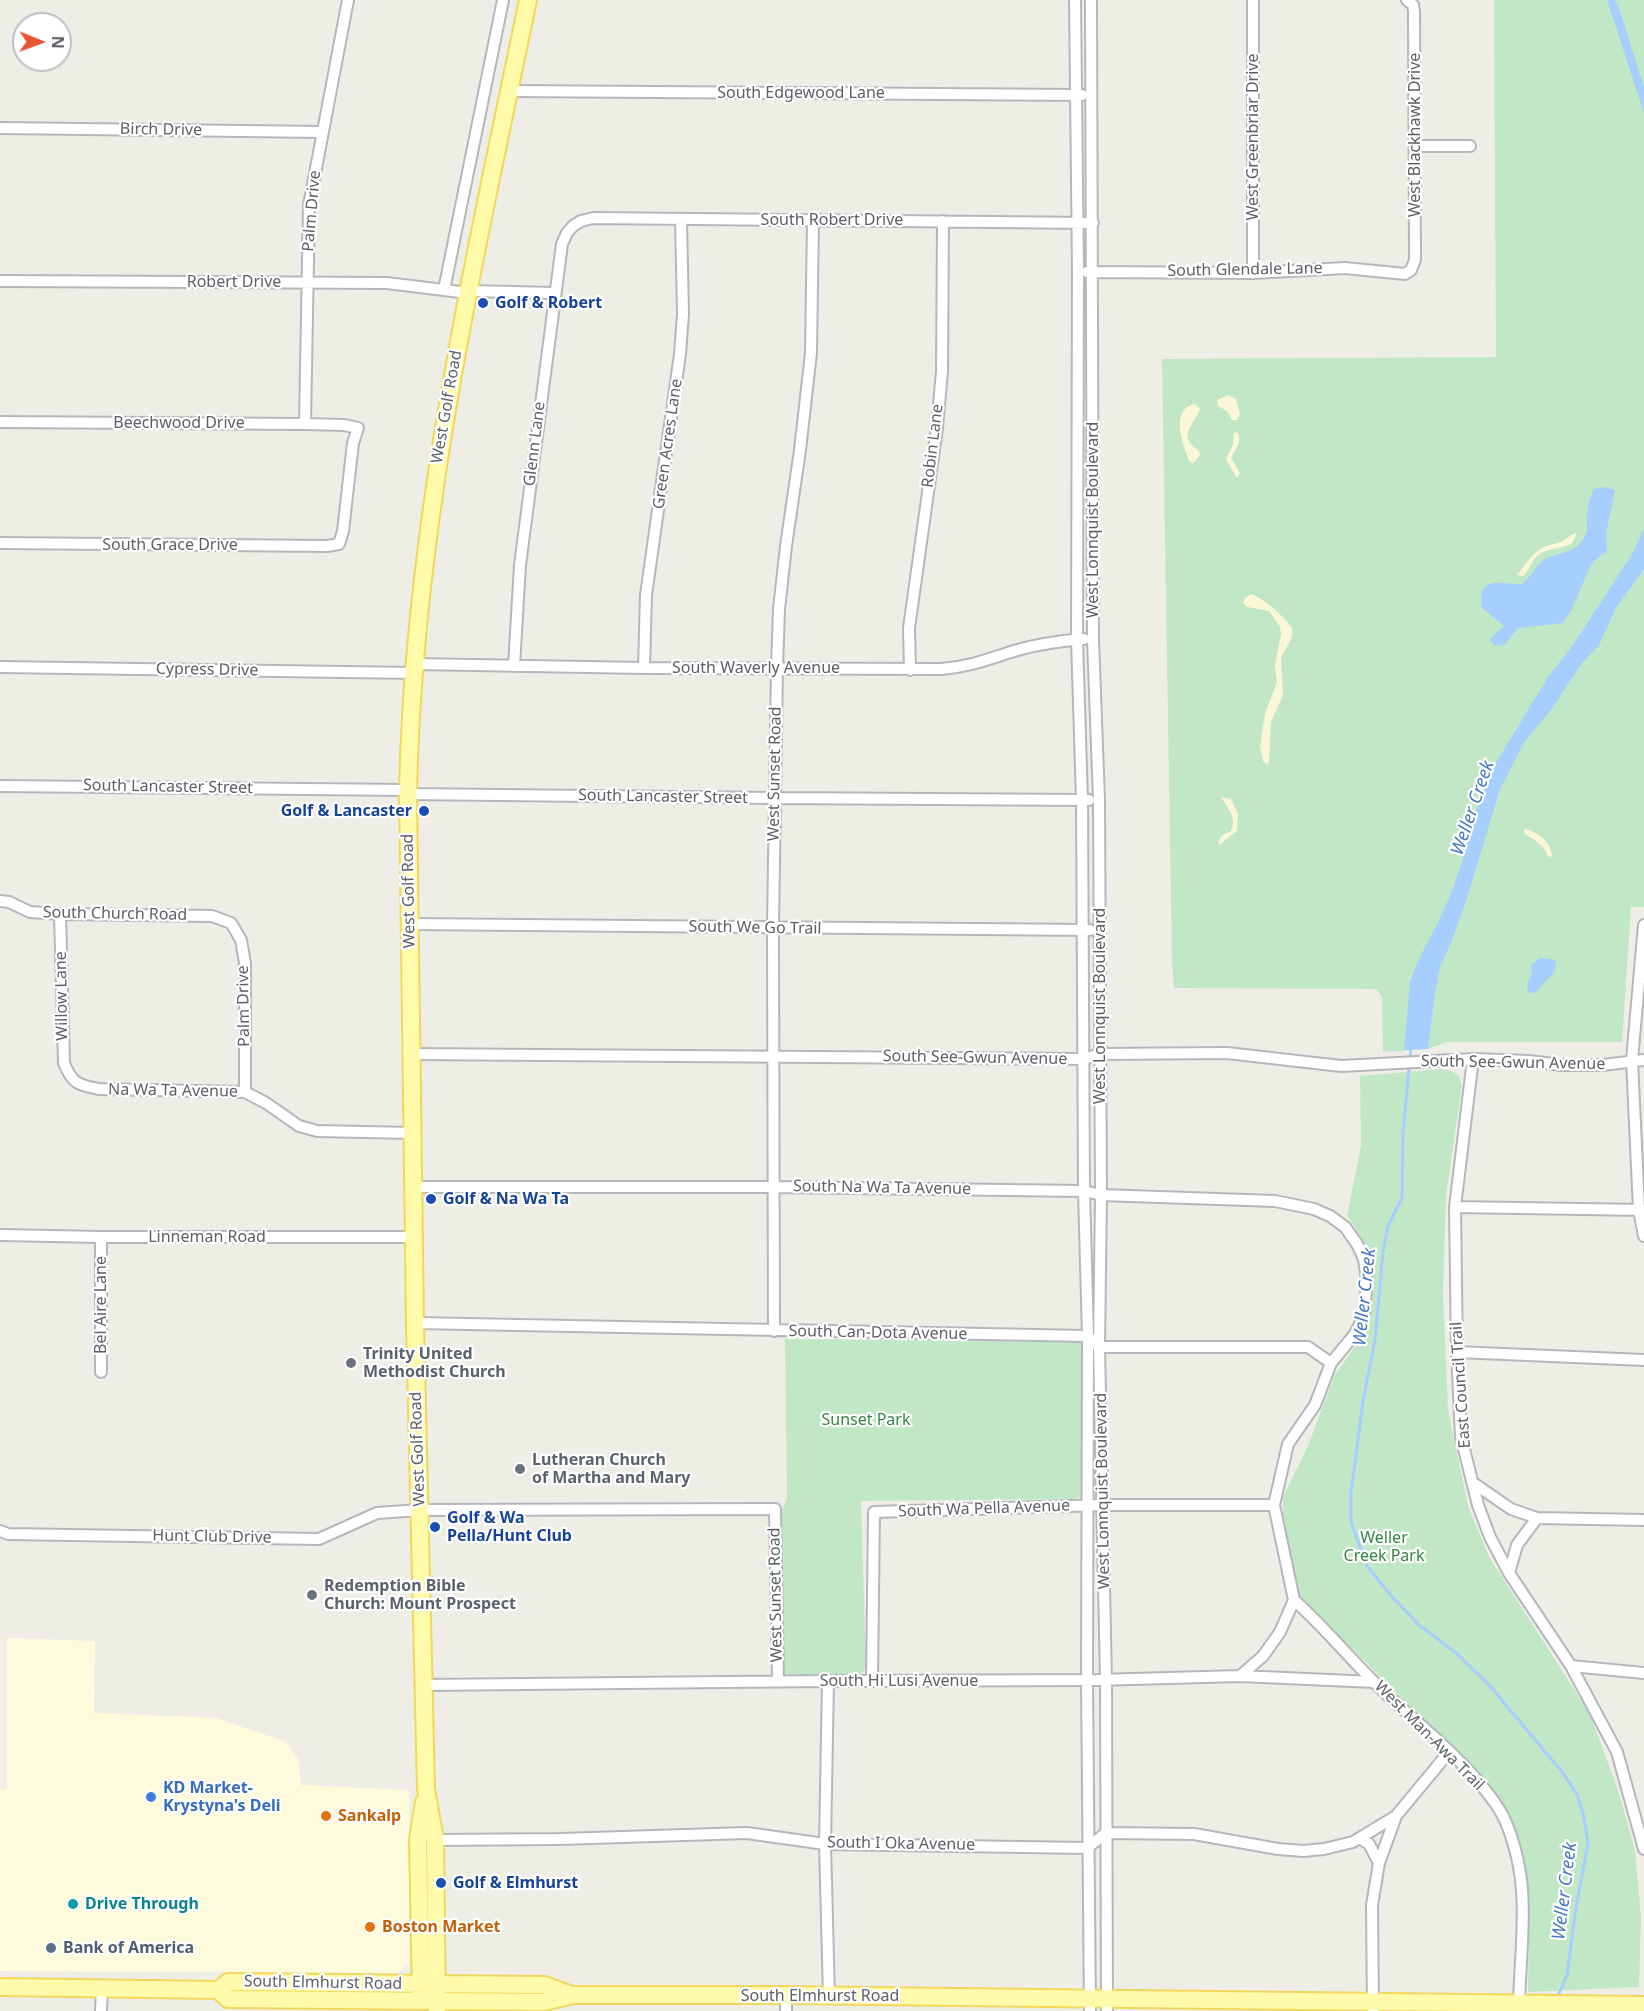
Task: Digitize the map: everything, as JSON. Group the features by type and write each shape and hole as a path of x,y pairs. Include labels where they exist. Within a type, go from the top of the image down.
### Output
{"main road":[{"name":"West Golf Road","path":"429,1999 435,1840 426,1792 415,1323 409,924 408,792 414,669 440,440 528,0"},
{"name":"West Golf Road","path":"426,1792 417,1840 429,1999"},
{"name":"South Elmhurst Road","path":"0,1987 218,1990 228,1982 429,1999 544,2002 573,1995 786,2003 829,1996 950,2004 1373,2006 1526,2003 1644,2005"}],"street":[{"name":"Palm Drive","path":"305,424 309,205 348,0"},
{"path":"444,290 504,0"},
{"name":"West Lonnquist Boulevard","path":"1075,0 1078,223 1077,640 1082,800 1084,1191 1088,1336 1087,1848 1090,2005"},
{"name":"West Lonnquist Boulevard","path":"1091,0 1093,639 1099,800 1101,1195 1099,1347 1104,1505 1107,2005"},
{"name":"West Greenbriar Drive","path":"1253,0 1253,273"},
{"name":"West Blackhawk Drive","path":"1408,1 1413,5 1414,12 1415,260 1412,270"},
{"name":"South Edgewood Lane","path":"510,91 1092,94"},
{"name":"Birch Drive","path":"0,128 323,132"},
{"path":"1415,146 1470,146"},
{"name":"South Robert Drive","path":"573,226 593,218 1093,223"},
{"name":"Green Acres Lane","path":"644,668 646,595 680,354 681,219"},
{"name":"West Sunset Road","path":"774,1331 772,928 779,609 811,353 813,220"},
{"name":"Robin Lane","path":"910,670 909,628 937,428 942,371 943,221"},
{"name":"Glenn Lane","path":"514,666 521,556 555,292 562,244 573,226"},
{"name":"South Glendale Lane","path":"1078,272 1253,273 1324,268 1405,274 1412,270"},
{"name":"Robert Drive","path":"0,281 387,283 468,292 555,292"},
{"name":"Beechwood Drive","path":"0,422 305,424 344,425 358,428 353,443 343,531 339,544"},
{"name":"South Grace Drive","path":"0,543 327,546 339,544"},
{"name":"South Waverly Avenue","path":"414,669 514,666 910,670 963,668 1033,646 1093,639"},
{"name":"Cypress Drive","path":"0,667 414,669"},
{"name":"South Lancaster Street","path":"0,786 774,798 1099,800"},
{"name":"South Church Road","path":"0,901 9,902 30,912 212,916 231,923"},
{"name":"Willow Lane","path":"60,914 64,1063 70,1078"},
{"name":"Palm Drive","path":"231,923 241,940 245,963 245,1092"},
{"name":"South We Go Trail","path":"409,924 1100,930"},
{"path":"1644,925 1632,1060 1644,1236"},
{"name":"South See-Gwun Avenue","path":"411,1054 1084,1059 1100,1054 1227,1053 1341,1066 1473,1059 1571,1065 1603,1065 1644,1060"},
{"name":"East Council Trail","path":"1473,1059 1455,1207 1456,1352 1461,1437 1472,1482 1490,1537 1509,1573 1571,1666 1617,1752 1644,1849"},
{"name":"Na Wa Ta Avenue","path":"70,1078 83,1086 99,1089 245,1092 266,1103 299,1126 317,1131 412,1133"},
{"name":"South Na Wa Ta Avenue","path":"413,1187 774,1186 1084,1191 1101,1195 1275,1201 1314,1209 1330,1216 1345,1227 1364,1259 1367,1281 1364,1314 1355,1334 1331,1363"},
{"path":"1455,1207 1641,1210"},
{"name":"Linneman Road","path":"0,1235 101,1238 414,1238"},
{"name":"Bel Aire Lane","path":"101,1238 101,1372"},
{"name":"South Can-Dota Avenue","path":"415,1323 1088,1336"},
{"path":"1088,1336 1099,1347 1308,1347 1331,1363 1315,1405 1288,1444 1274,1505 1293,1600 1280,1632 1263,1656 1240,1676"},
{"path":"1456,1352 1644,1360"},
{"path":"1472,1482 1511,1509 1537,1518 1644,1521"},
{"name":"South Wa Pella Avenue","path":"872,1680 874,1512 1088,1505 1274,1505"},
{"name":"West Sunset Road","path":"420,1510 775,1509 778,1681"},
{"name":"Hunt Club Drive","path":"0,1531 8,1534 319,1539 377,1513 420,1510"},
{"path":"1509,1573 1517,1545 1537,1518"},
{"name":"West Man-Awa Trail","path":"1293,1600 1374,1682 1449,1752 1496,1804 1505,1821 1520,1867 1526,2003"},
{"path":"1571,1666 1644,1673"},
{"name":"South Hi Lusi Avenue","path":"423,1684 1106,1680 1240,1676 1374,1682"},
{"path":"828,1681 825,1844 829,1996"},
{"path":"1087,1848 1106,1833 1194,1834 1278,1849 1303,1851 1353,1842 1396,1816 1449,1752"},
{"path":"1373,2006 1372,1905 1380,1863 1396,1816"},
{"name":"South I Oka Avenue","path":"435,1840 560,1839 747,1833 825,1844 1087,1848"},
{"path":"1360,1838 1369,1844 1380,1863"},
{"path":"101,2011 102,1988"}],"shaded area":[{"path":"7,1638 95,1641 94,1713 216,1718 284,1741 298,1759 301,1785 409,1790 409,1963 398,1973 0,1971 0,1789 7,1789"}],"green space":[{"path":"1494,0 1644,0 1644,907 1631,907 1622,1042 1447,1042 1428,1049 1383,1052 1382,997 1376,989 1174,988 1162,359 1496,357"},
{"name":"Weller Creek Park","path":"1441,1069 1455,1073 1462,1085 1446,1196 1443,1294 1448,1410 1468,1506 1489,1557 1590,1714 1618,1790 1635,1850 1641,1918 1639,1987 1528,1992 1529,1906 1522,1852 1504,1806 1442,1737 1303,1601 1295,1585 1283,1516 1283,1497 1308,1446 1334,1376 1362,1337 1372,1310 1373,1265 1367,1247 1347,1216 1361,1146 1360,1076"},
{"name":"Sunset Park","path":"785,1339 1077,1341 1082,1343 1083,1495 1076,1499 861,1501 866,1667 857,1676 788,1676 781,1668 781,1513 787,1498"}],"sand":[{"path":"1228,395 1236,399 1240,414 1237,420 1232,420 1227,411 1218,406 1217,400"},
{"path":"1195,404 1200,409 1188,435 1200,455 1194,463 1190,462 1184,447 1180,420 1187,407"},
{"path":"1234,432 1238,433 1239,440 1231,458 1240,473 1238,477 1226,459 1233,445"},
{"path":"1576,533 1571,544 1541,553 1523,576 1517,575 1540,549 1563,541"},
{"path":"1251,594 1273,608 1292,628 1292,637 1281,658 1283,695 1271,722 1269,762 1267,764 1263,761 1260,747 1265,714 1277,682 1275,665 1281,634 1280,627 1269,611 1247,607 1243,603 1245,598"},
{"path":"1221,797 1231,799 1238,814 1237,831 1219,845 1220,838 1230,832 1233,822 1231,813"},
{"path":"1524,829 1543,838 1550,847 1552,857 1548,856 1539,843 1525,834"}],"water":[{"path":"1607,0 1615,0 1618,5 1644,87 1644,113"},
{"path":"1606,487 1615,490 1606,533 1607,552 1590,567 1574,605 1563,623 1518,628 1504,645 1495,646 1491,638 1504,626 1482,608 1481,597 1486,585 1491,583 1522,584 1540,563 1576,547 1582,542 1587,532 1588,508 1594,489"},
{"path":"1644,529 1644,569 1616,608 1599,645 1582,663 1551,710 1525,741 1500,789 1468,895 1440,967 1428,1049 1404,1050 1410,981 1452,891 1475,814 1491,771 1548,677 1573,645 1631,556"},
{"path":"1540,958 1555,960 1555,970 1536,993 1528,992 1527,984 1532,973 1531,965"}],"waterway":[{"name":"Weller Creek","path":"1411,1047 1403,1133 1402,1198 1388,1226 1383,1252 1375,1340 1363,1401 1351,1493 1351,1522 1367,1566 1393,1598 1419,1625 1455,1652 1489,1685 1563,1773 1577,1794 1588,1843 1567,1975 1557,1998"}],"place":[{"name":"Golf & Robert","path":"483,303"},
{"name":"Golf & Lancaster","path":"424,811"},
{"name":"Golf & Na Wa Ta","path":"431,1199"},
{"name":"Trinity United Methodist Church","path":"351,1363"},
{"name":"Lutheran Church of Martha and Mary","path":"520,1469"},
{"name":"Golf & Wa Pella/Hunt Club","path":"435,1527"},
{"name":"Redemption Bible Church: Mount Prospect","path":"312,1595"},
{"name":"KD Market- Krystyna's Deli","path":"151,1797"},
{"name":"Sankalp","path":"326,1816"},
{"name":"Golf & Elmhurst","path":"441,1883"},
{"name":"Drive Through","path":"73,1904"},
{"name":"Boston Market","path":"370,1927"},
{"name":"Bank of America","path":"51,1948"}]}
